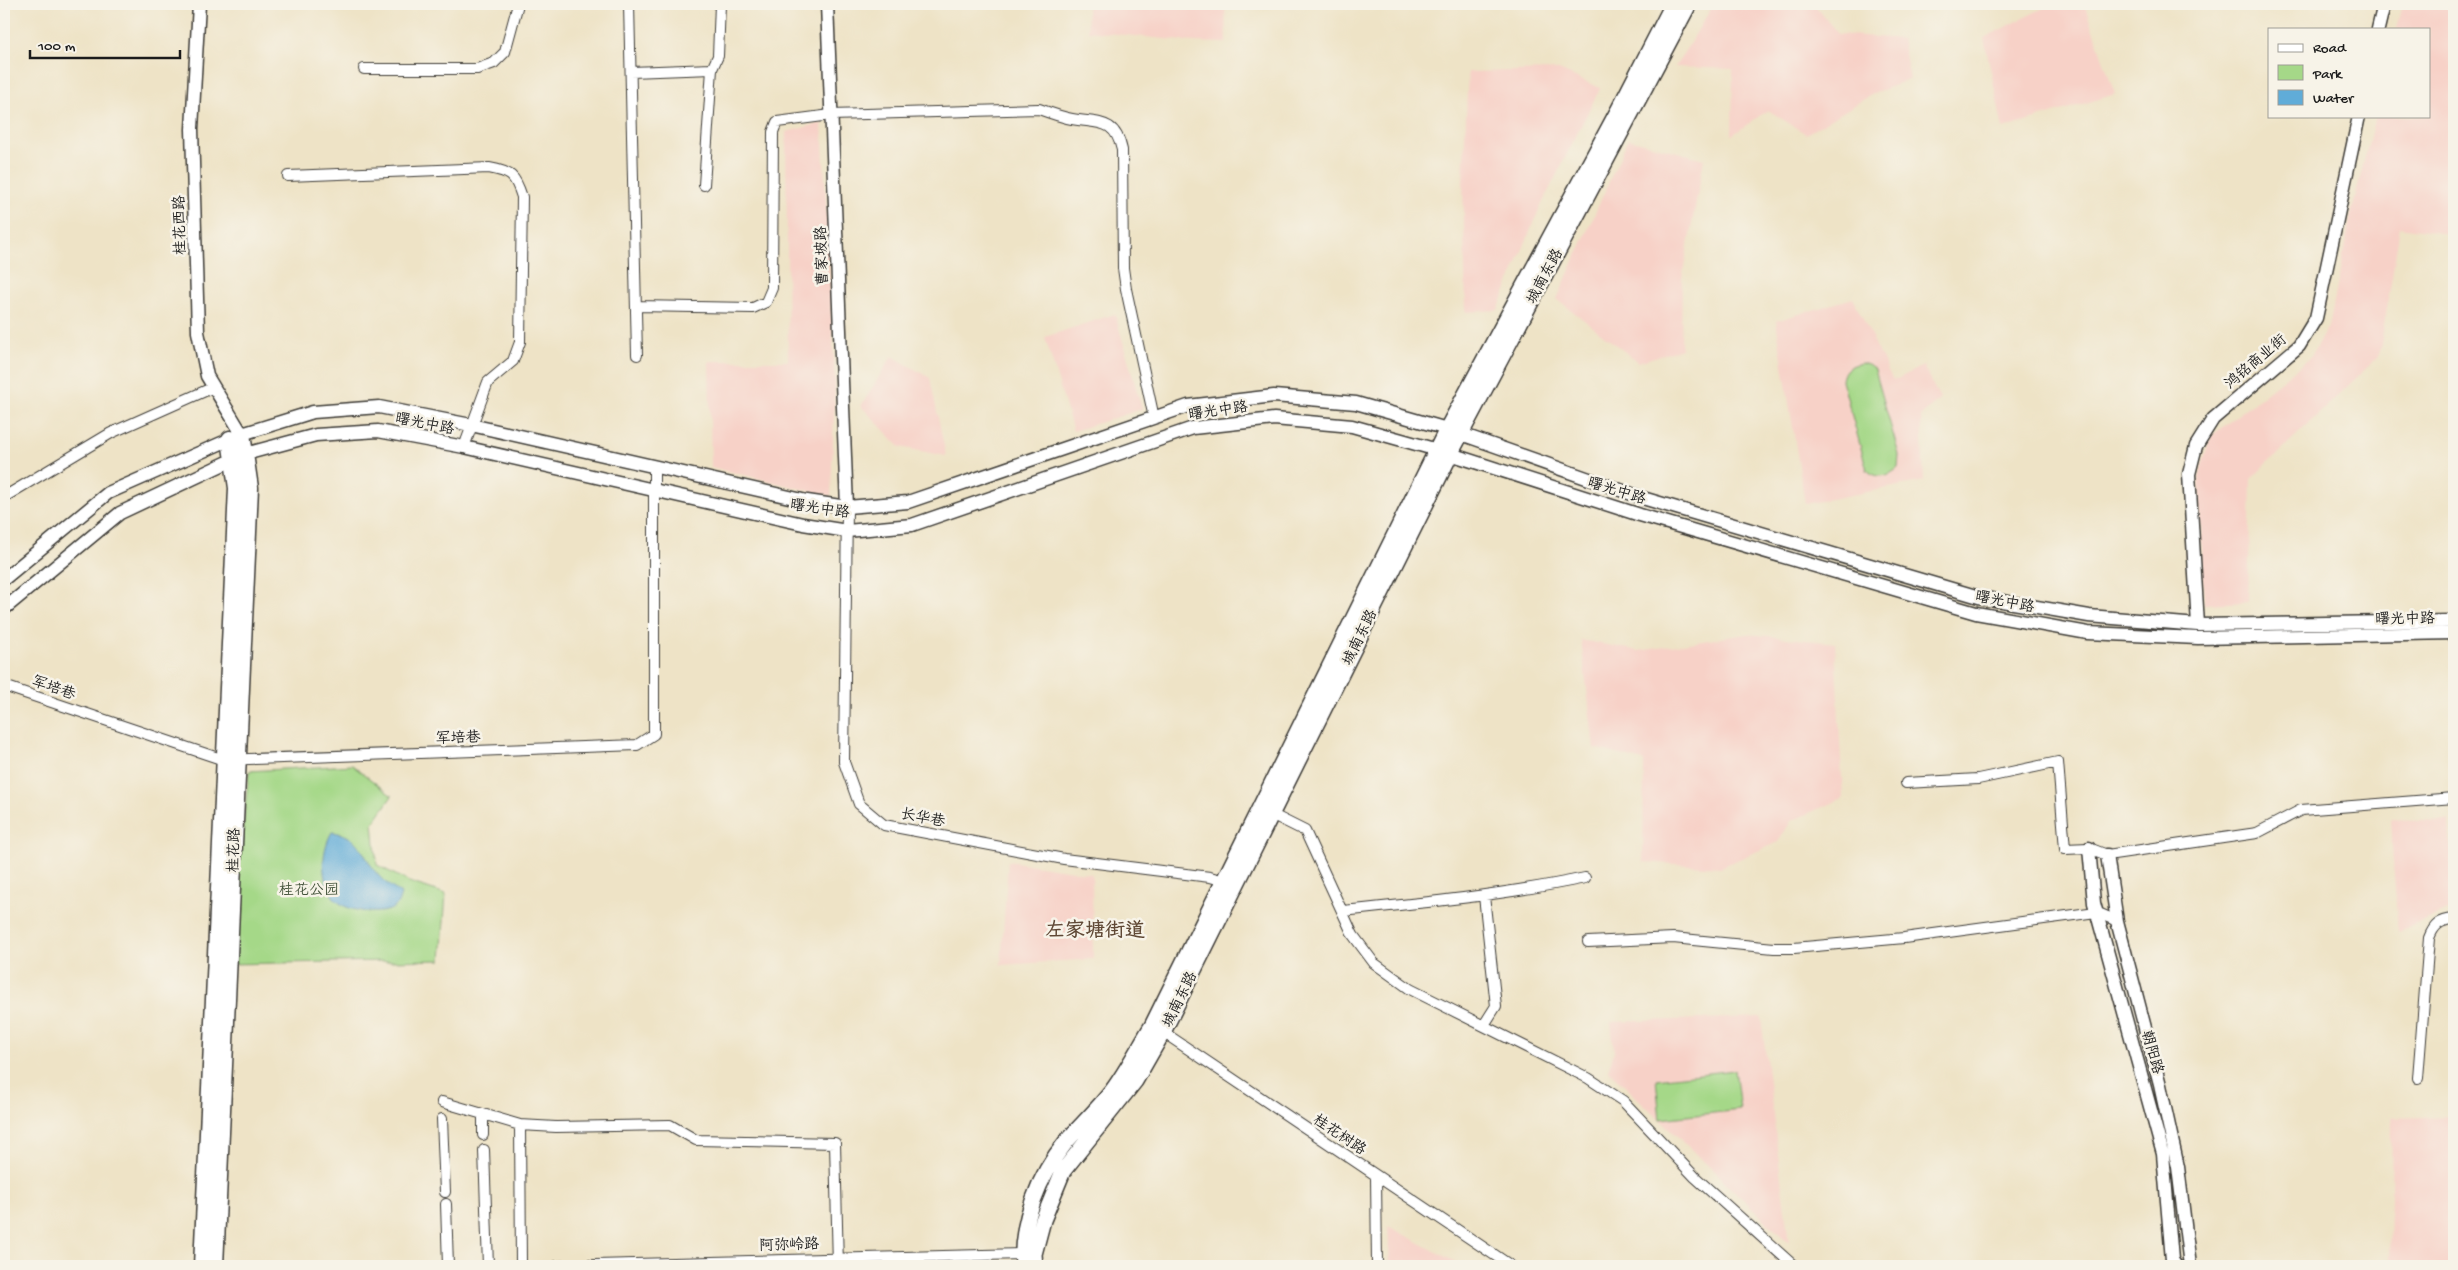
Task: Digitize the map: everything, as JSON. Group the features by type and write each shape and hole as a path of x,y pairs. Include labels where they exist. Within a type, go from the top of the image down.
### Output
{"main road":[{"name":"城南东路","path":"1035,1266 1034,1254 1043,1220 1063,1171 1135,1081 1224,881 1673,4"},
{"name":"城南东路","path":"1454,432 1689,4"},
{"name":"桂花路","path":"202,1266 230,761 250,488 239,457 236,436"},
{"name":"城南东路","path":"1022,1260 1033,1202 1051,1165 1068,1141 1118,1083 1158,1029 1271,814 1444,452"},
{"name":"桂花路","path":"215,1266 230,761"}],"street":[{"name":"桂花西路","path":"199,4 192,129 198,332 207,376 214,387 236,436"},
{"path":"364,69 477,69 494,63 505,52 518,4"},
{"path":"629,4 637,355"},
{"path":"704,185 712,69 718,56 720,4"},
{"name":"曹家坡路","path":"827,4 847,508"},
{"path":"2378,28 2384,4"},
{"path":"631,72 712,69"},
{"path":"636,306 754,308 766,302 772,288 773,132 777,122 831,115 1039,109 1061,117 1098,122 1115,130 1119,136 1122,150 1123,268 1154,418"},
{"name":"鸿铭商业街","path":"2198,625 2189,474 2196,446 2213,419 2299,346 2316,318 2359,118"},
{"path":"288,176 489,168 507,172 517,181 522,196 520,342 513,361 488,382 464,447"},
{"path":"4,497 110,433 214,387"},
{"name":"曙光中路","path":"4,579 108,494 236,436 313,412 379,407 472,425 807,501 847,508 908,502 1188,406 1274,396 1356,403 1454,432 1646,499 1979,597 2089,616 2198,625 2454,621"},
{"name":"曙光中路","path":"4,609 120,513 239,457 316,435 378,430 654,489 803,524 846,531 912,525 1193,428 1274,419 1352,426 1444,452 1640,515 1976,613 2088,633 2198,638 2454,633"},
{"name":"军培巷","path":"4,686 230,761 637,745 654,734 654,466"},
{"name":"长华巷","path":"847,508 844,762 859,804 884,826 1064,859 1210,876 1224,881"},
{"path":"1906,783 1978,779 2058,762 2065,849 2089,848 2107,854 2257,833 2301,810 2454,798"},
{"path":"1271,814 1305,831 1353,935 1374,963 1410,989 1588,1078 1623,1101 1695,1177 1794,1266"},
{"name":"朝阳路","path":"2089,848 2096,912 2163,1154 2172,1260 2176,1266"},
{"name":"朝阳路","path":"2107,854 2117,921 2160,1085 2178,1167 2190,1266"},
{"path":"1342,911 1484,896 1535,889 1584,878"},
{"path":"1484,896 1496,1006 1484,1025"},
{"path":"1588,942 1673,938 1774,948 1794,948 1904,938 2096,912 2117,921"},
{"path":"2418,1078 2429,938 2433,927 2444,920 2454,919"},
{"name":"桂花树路","path":"1158,1029 1511,1266"},
{"path":"442,1102 520,1125 556,1127 670,1125 696,1140 835,1143 838,1262"},
{"path":"483,1114 483,1136"},
{"path":"442,1119 446,1192"},
{"path":"520,1125 521,1266"},
{"path":"484,1150 488,1266"},
{"path":"1376,1176 1377,1266"},
{"path":"446,1204 448,1266"},
{"name":"阿弥岭路","path":"557,1266 1022,1260"}],"shaded area":[{"path":"1087,4 1225,4 1226,43 1193,42 1088,31"},
{"path":"1714,4 1814,4 1838,34 1902,39 1910,79 1871,95 1806,134 1768,110 1732,135 1733,69 1675,67"},
{"path":"2051,4 2084,4 2115,94 2003,129 1984,38"},
{"path":"2402,4 2454,4 2454,235 2400,227 2379,356 2251,479 2248,602 2204,604 2199,477 2210,437 2311,357 2330,322 2350,219 2375,118 2430,118 2430,28 2396,28"},
{"path":"1559,70 1600,88 1538,212 1498,310 1466,312 1463,182 1468,72"},
{"path":"822,123 835,383 831,496 711,467 709,361 788,361 786,132"},
{"path":"1628,139 1704,159 1682,278 1681,349 1638,362 1557,299"},
{"path":"1853,298 1893,381 1923,366 1940,399 1921,416 1924,481 1805,504 1776,321"},
{"path":"1115,314 1142,409 1073,431 1045,337"},
{"path":"892,356 930,378 946,456 900,447 861,406"},
{"path":"1747,634 1835,643 1843,798 1791,821 1778,842 1721,867 1643,862 1644,761 1594,748 1581,640 1639,651"},
{"path":"2390,819 2449,821 2454,908 2398,932"},
{"path":"1008,861 1092,874 1093,959 1001,965"},
{"path":"1761,1017 1789,1243 1608,1070 1614,1052 1611,1022"},
{"path":"2454,1116 2454,1266 2390,1266 2392,1118"},
{"path":"1388,1226 1463,1266 1390,1266"}],"green space":[{"path":"1861,363 1875,370 1899,455 1898,468 1883,476 1875,475 1867,470 1842,380 1848,368"},
{"name":"桂花公园","path":"352,765 392,796 373,823 377,865 409,882 446,894 441,960 228,964 249,771"},
{"path":"1735,1070 1740,1110 1660,1119 1656,1079"}],"water":[{"path":"332,832 350,837 356,842 379,876 401,894 397,905 386,911 361,911 346,907 334,897 325,880 324,870 325,850"}],"district":[{"name":"左家塘街道","path":"1095,929"}]}
